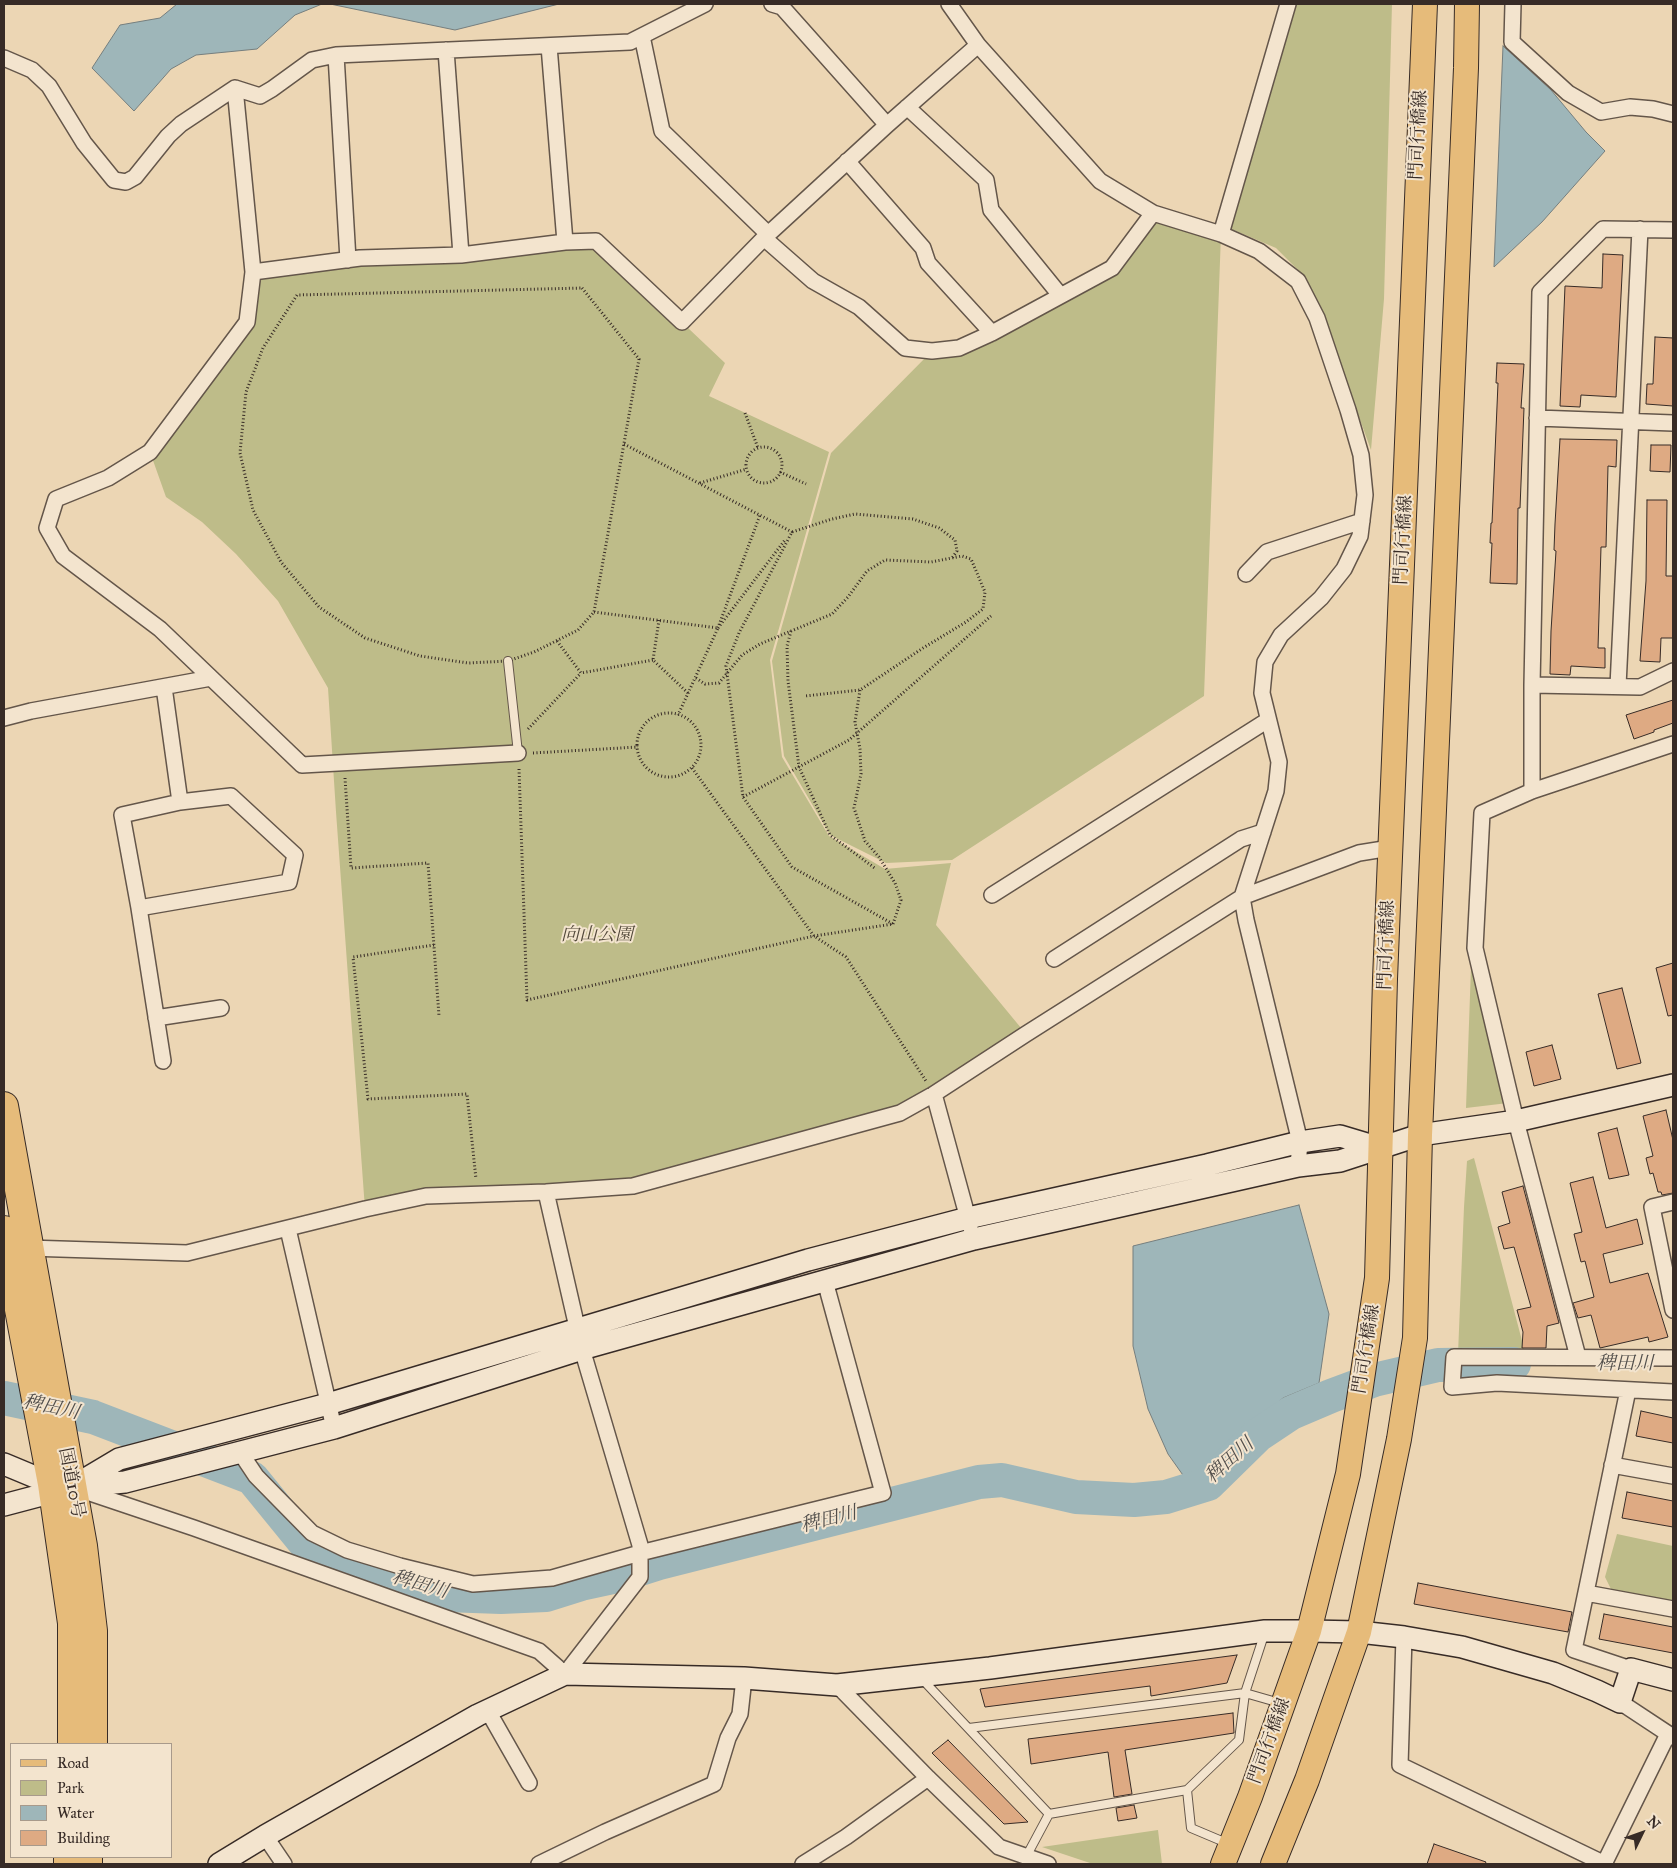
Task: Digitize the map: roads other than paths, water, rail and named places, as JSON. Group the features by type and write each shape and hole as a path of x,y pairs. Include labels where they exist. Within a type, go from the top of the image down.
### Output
{"highway":[{"name":"国道10号","path":"4,1106 28,1248 59,1488 72,1623 72,1743"},
{"name":"国道10号","path":"4,1230 59,1488 83,1546 93,1630 93,1743"}],"main road":[{"name":"門司行橋線","path":"1227,1855 1309,1631 1348,1474 1377,1278 1390,848 1425,4"},
{"path":"1273,1864 1307,1780 1359,1632 1399,1439 1415,1338 1420,1135 1466,68 1467,4"}],"street":[{"path":"235,88 260,96 312,60 336,55 630,42 705,4"},
{"path":"772,4 782,7 887,125"},
{"path":"949,4 978,45 1100,181 1153,213 1221,234 1259,250 1298,281 1317,318 1348,410 1361,455 1366,495 1360,536 1344,570 1321,598 1281,635 1265,662 1262,693 1279,762 1276,791 1242,897 1300,1142 1298,1166"},
{"path":"1221,234 1288,4"},
{"path":"1513,4 1512,42 1568,93 1601,112 1630,107 1653,109 1673,114"},
{"path":"642,36 662,131 813,281 859,307 905,348 932,351 959,348 1008,326 1060,295 1112,268 1153,213"},
{"path":"253,272 348,260 461,255 565,242 596,241 682,322 766,236 978,45"},
{"path":"549,46 565,242"},
{"path":"446,50 461,255"},
{"path":"336,55 348,260"},
{"path":"4,58 32,70 49,86 84,143 114,180 126,182 135,177 168,136 181,124 235,88"},
{"path":"235,88 253,272 247,322 150,452 108,478 56,499 48,528 63,556 160,629 302,765 344,763 517,747"},
{"path":"907,107 986,180 990,210 1060,295"},
{"path":"848,161 923,248 928,263 992,333"},
{"path":"1532,791 1532,685 1540,292 1603,229 1673,230"},
{"path":"1618,686 1640,230"},
{"path":"1538,418 1673,424"},
{"path":"1246,574 1267,552 1362,521"},
{"path":"1532,685 1640,686 1673,671"},
{"path":"4,718 31,711 212,678"},
{"path":"164,687 180,802"},
{"path":"992,895 1268,720"},
{"path":"1578,1357 1516,1121 1475,948 1482,813 1532,791 1673,744"},
{"path":"140,908 289,882 295,855 231,796 180,802 122,815 140,908 163,1061"},
{"path":"1054,959 1241,839 1263,832"},
{"path":"28,1248 187,1253 364,1209 426,1196 546,1192 633,1186 900,1113 934,1094 1034,1028 1242,897 1359,853 1390,848"},
{"path":"156,1018 221,1008"},
{"path":"4,1506 59,1488 119,1459 580,1339 825,1281 974,1239 1298,1166 1340,1161 1420,1135 1516,1121 1673,1085"},
{"path":"934,1094 974,1239"},
{"path":"59,1488 125,1482 334,1428 580,1339 808,1260 968,1218 1207,1165 1300,1142 1340,1136 1380,1148"},
{"path":"219,1864 265,1836 488,1711 565,1674 640,1577 640,1545 580,1339 546,1192"},
{"path":"1673,1202 1652,1207 1673,1308"},
{"path":"288,1229 334,1428"},
{"path":"240,1452 256,1476 312,1533 347,1550 400,1566 473,1584 552,1578 640,1553 883,1493 825,1281"},
{"path":"1673,1358 1454,1357 1452,1387 1497,1383 1673,1392"},
{"path":"1628,1390 1574,1650 1631,1669 1673,1680"},
{"path":"4,1464 59,1488 194,1528 539,1651 565,1674 744,1678 838,1684 990,1668 1265,1631 1359,1632 1404,1637 1462,1647 1553,1673 1597,1691 1620,1702 1671,1736 1604,1864 1400,1765 1404,1637"},
{"path":"1612,1465 1673,1476"},
{"path":"1586,1593 1673,1609"},
{"path":"1620,1702 1631,1669"},
{"path":"539,1864 605,1832 714,1784 728,1738 740,1714 744,1678"},
{"path":"838,1684 928,1778 1000,1847 1048,1864"},
{"path":"488,1711 529,1783"},
{"path":"803,1864 846,1837 928,1778"},
{"path":"265,1836 284,1864"}],"lane":[{"path":"508,661 517,747"},
{"path":"1050,1814 1187,1790 1239,1740 1245,1693 1265,1631"},
{"path":"919,1676 1050,1814"},
{"path":"968,1728 1245,1693 1283,1704"},
{"path":"1187,1790 1191,1828 1227,1855"},
{"path":"1026,1857 1050,1814"}],"water":[{"path":"177,4 322,4 295,15 257,49 196,55 171,69 134,111 92,68 120,25 160,18"},
{"path":"330,4 559,4 455,30"},
{"path":"1503,46 1551,90 1586,132 1605,151 1542,222 1494,267"},
{"path":"1299,1205 1329,1314 1319,1383 1283,1398 1252,1425 1213,1469 1185,1478 1168,1454 1148,1409 1133,1346 1133,1246"}],"waterway":[{"name":"稗田川","path":"4,1398 93,1417 252,1478 305,1543 353,1565 445,1595 501,1597 546,1595 659,1563 979,1482 1002,1480 1076,1497 1134,1500 1166,1497 1208,1484 1258,1435 1291,1413 1331,1396 1374,1380 1438,1365 1514,1364"}],"park label":[{"name":"向山公園","path":"597,936"}]}
